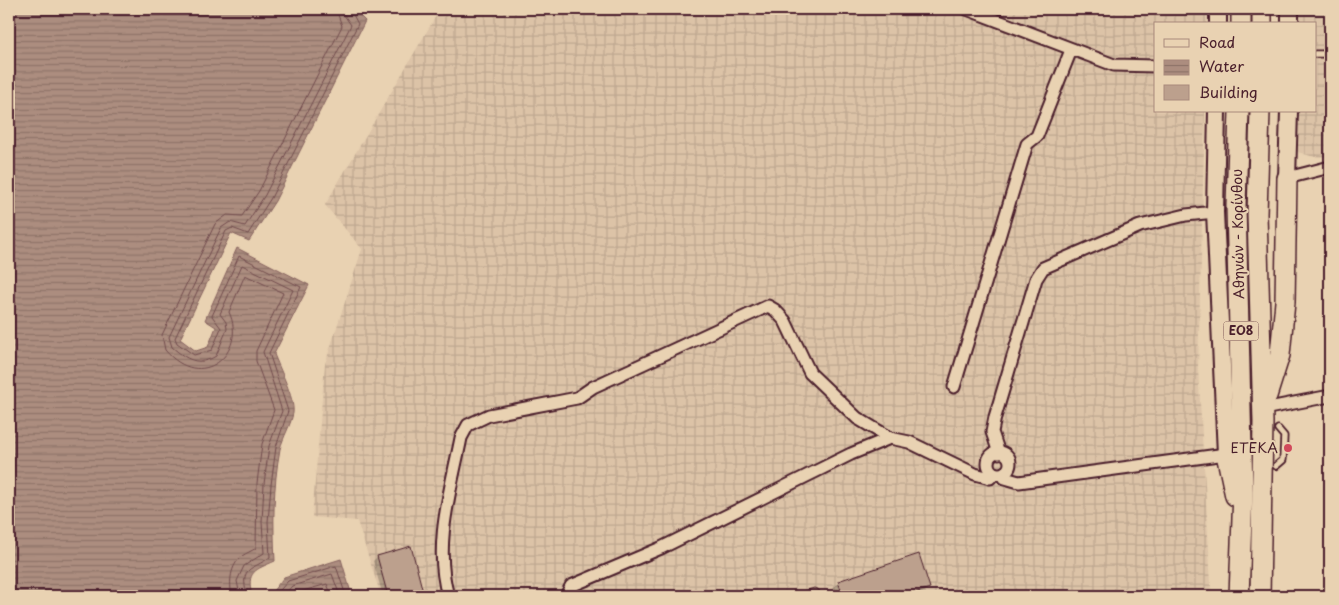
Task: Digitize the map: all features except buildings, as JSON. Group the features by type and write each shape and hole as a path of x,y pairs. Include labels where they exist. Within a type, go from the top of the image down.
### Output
{"highway":[{"path":"1241,9 1241,22"},
{"path":"1262,9 1262,22"},
{"name":"Αθηνών - Κορίνθου","path":"1238,596 1242,532 1242,360 1236,206 1239,112"},
{"name":"Αθηνών - Κορίνθου","path":"1260,112 1258,246 1262,409 1260,596"},
{"path":"1262,409 1280,355 1284,302 1288,178"},
{"path":"1226,454 1242,532"}],"main road":[{"path":"1218,9 1218,22"},
{"path":"1290,9 1290,22"},
{"path":"1217,112 1215,212 1226,454"},
{"path":"1288,178 1289,112"}],"street":[{"path":"967,9 1114,66 1154,66"},
{"path":"954,387 1028,144 1037,136 1071,50"},
{"path":"1288,178 1330,167"},
{"path":"999,453 992,432 995,417 1036,279 1042,268 1140,226 1186,215 1215,212"},
{"path":"448,596 442,578 442,539 461,438 468,425 489,415 577,398 593,387 754,310 768,306 775,310 785,321 810,374 857,418 890,438 909,442 975,474 1000,476 1019,482 1226,454"},
{"path":"1262,409 1330,396"},
{"path":"566,596 571,586 661,548 825,466 890,438"},
{"path":"999,453 1006,456 1009,460 1009,467 1000,476 989,466 989,460 992,455 999,453"}],"lane":[{"path":"1316,54 1330,54"},
{"path":"1276,466 1283,460 1284,436 1278,429"}],"shaded area":[{"path":"440,9 1207,9 1207,22 1154,22 1154,112 1205,112 1198,369 1211,584 1210,596 381,596 357,521 312,517 325,364 362,249 325,205"},
{"path":"1297,9 1330,9 1330,157 1314,157 1294,151 1296,112 1316,112 1316,22 1298,22"}],"water":[{"path":"9,9 353,9 365,21 275,201 249,241 231,233 180,339 196,351 208,347 216,327 205,320 237,248 309,285 274,354 292,399 293,413 280,449 276,477 275,561 257,569 251,576 250,588 252,596 9,596"},
{"path":"341,559 352,596 269,596 284,577"}],"place":[{"name":"ΕΤΕΚΑ","path":"1288,448"}]}
